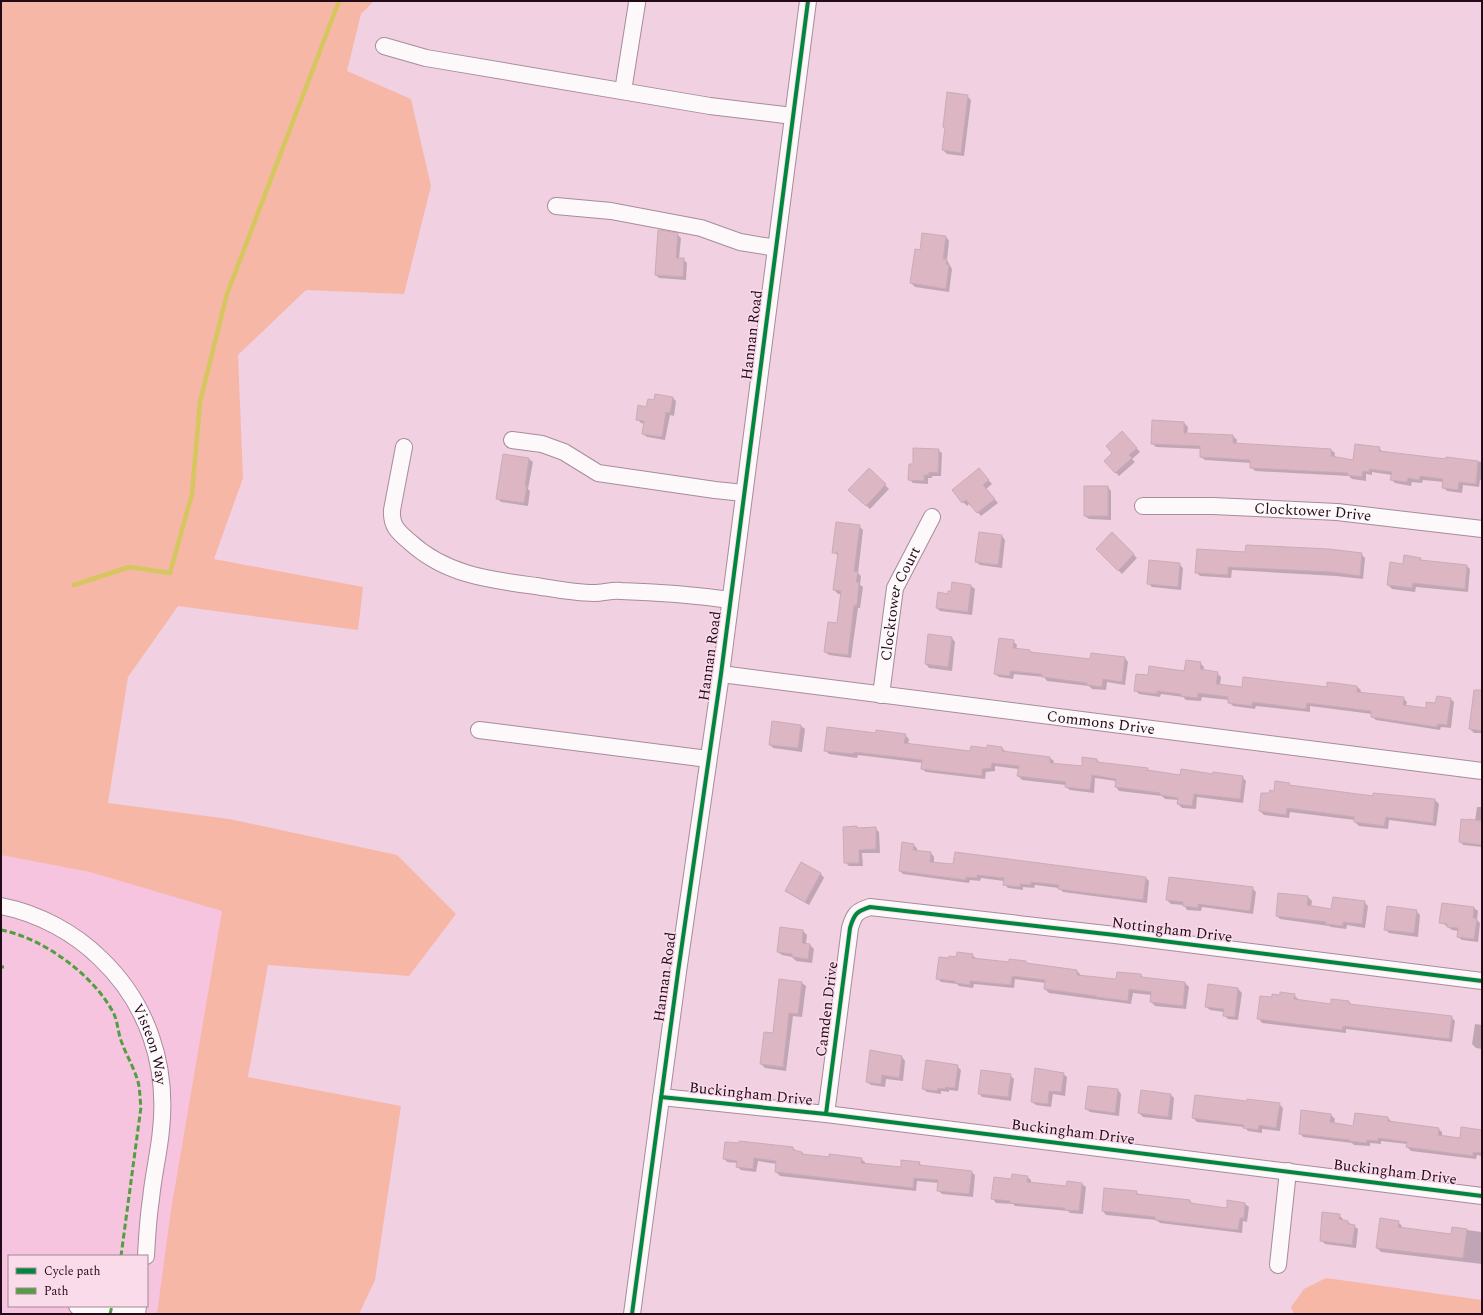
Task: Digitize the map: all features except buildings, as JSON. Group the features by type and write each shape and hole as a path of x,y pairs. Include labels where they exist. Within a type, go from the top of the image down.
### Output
{"street":[{"name":"Hannan Road","path":"632,1314 730,600 808,1"},
{"path":"623,91 637,3"},
{"path":"384,46 426,58 710,106 793,116"},
{"path":"556,206 610,211 701,228 740,242 776,248"},
{"path":"512,440 542,444 564,452 598,473 744,493"},
{"path":"404,447 391,518 395,527 403,536 419,551 435,562 462,573 495,580 575,592 594,593 619,590 730,600"},
{"name":"Clocktower Drive","path":"1143,506 1213,506 1337,512 1482,529"},
{"name":"Clocktower Court","path":"881,695 896,588 932,517"},
{"name":"Commons Drive","path":"720,674 1482,771"},
{"path":"479,730 708,759"},
{"name":"Visteon Way","path":"1,906 17,909 37,917 88,947 123,983 146,1021 160,1066 163,1102 161,1130 151,1198 146,1255"},
{"name":"Nottingham Drive","path":"859,910 870,907 878,907 1482,981"},
{"name":"Camden Drive","path":"826,1114 850,928 853,918 859,910"},
{"name":"Buckingham Drive","path":"661,1096 826,1114 1482,1196"},
{"path":"1278,1265 1288,1171"},
{"path":"83,1307 126,1314"}],"shaded area":[{"path":"1,1 45,851 244,884 176,1314 1,1314"},
{"path":"1,1 374,1 361,14 347,71 411,99 431,186 404,294 306,290 238,355 243,478 214,559 363,587 358,630 178,606 128,677 108,803 229,819 397,855 456,914 409,976 268,965 248,1077 401,1106 375,1280 359,1314 157,1314 171,1210 222,911 90,872 1,855"},
{"path":"1326,1278 1482,1300 1482,1314 1294,1314 1291,1307 1304,1289"}],"waterway":[{"path":"74,585 129,567 170,573 192,494 200,402 227,294 339,1"}],"marked path":[{"path":"1,930 17,934 34,941 66,960 81,972 94,986 114,1014 121,1040 138,1080 141,1107 121,1255"},
{"path":"110,1314 112,1307"}],"cycle path":[{"path":"632,1314 678,972 721,674 808,1"},
{"path":"826,1114 850,928 853,919 857,914 870,907 1115,935 1482,981"},
{"path":"661,1097 826,1114 1482,1196"}]}
